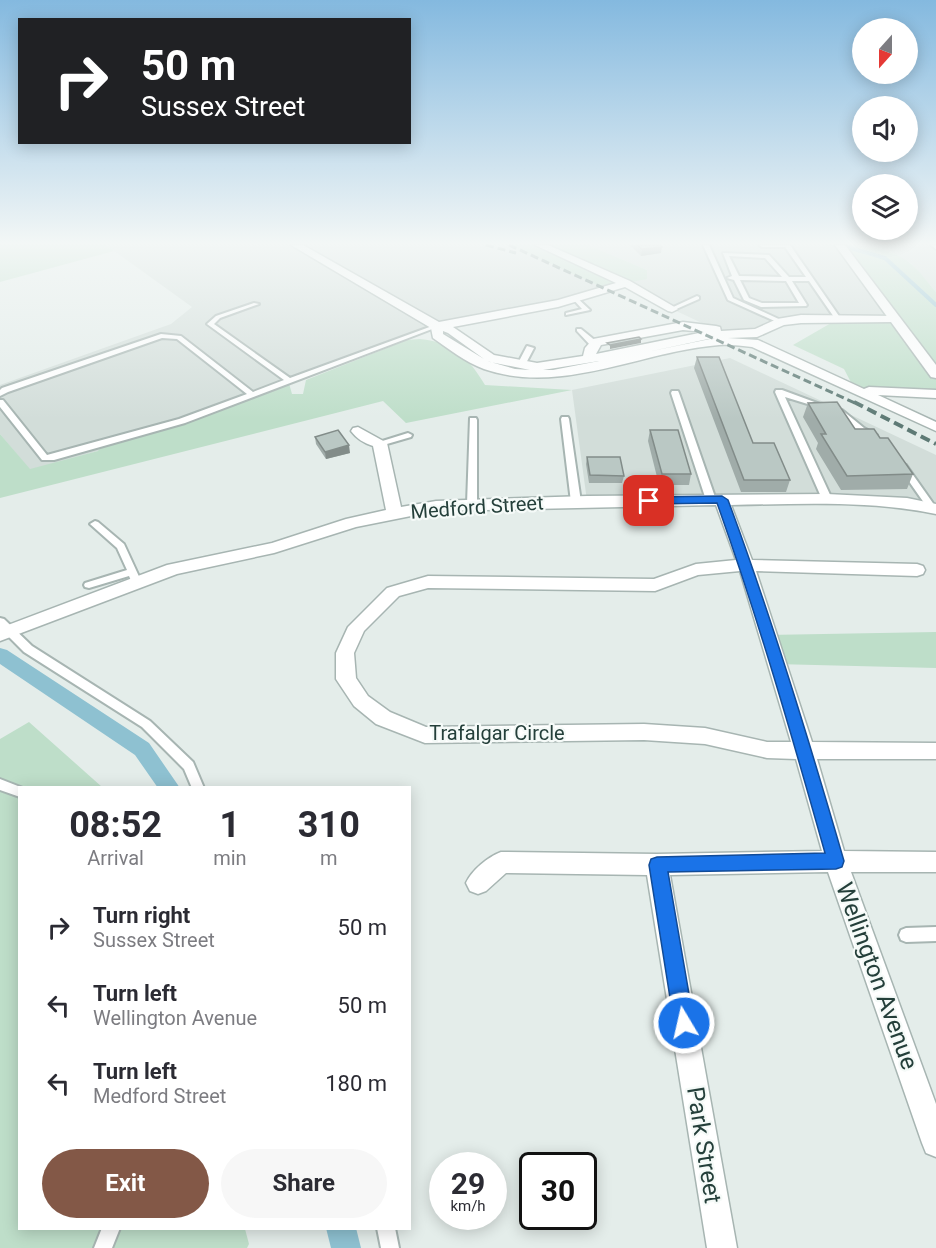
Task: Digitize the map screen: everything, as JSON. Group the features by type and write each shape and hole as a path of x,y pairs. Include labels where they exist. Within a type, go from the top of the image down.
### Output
{"street":[{"path":"397,303 437,326 452,330 490,358 521,365 553,366 593,362 609,350 693,337 754,343 936,428"},
{"path":"437,326 548,303"},
{"path":"662,303 672,309"},
{"path":"883,303 936,374"},
{"path":"593,362 594,344 757,333 781,322 894,318"},
{"path":"437,326 437,335 462,353 487,366 515,373 553,374 693,337 699,327 732,334"},
{"path":"855,390 936,394"},
{"path":"358,431 367,439 380,443 394,513"},
{"name":"Medford Street","path":"3,631 135,577 274,548 352,523 394,513 472,504 827,499 907,503 934,509"},
{"name":"Wellington Avenue","path":"717,500 746,565 836,861 936,1143"},
{"name":"Trafalgar Circle","path":"918,570 746,565 696,570 655,585 428,582 393,592 357,627 345,653 346,679 361,701 382,718 425,735 644,732 705,736 767,750 936,752"},
{"path":"478,883 501,862 657,865 836,861 936,862"},
{"name":"Park Street","path":"657,865 722,1248"}],"lane":[{"path":"568,314 587,310 580,303"},
{"path":"672,309 685,303"},
{"path":"739,303 781,322"},
{"path":"757,303 804,305 803,303"},
{"path":"827,303 838,319"},
{"path":"256,304 218,317 210,324 288,380"},
{"path":"0,402 45,458 182,421 437,326"},
{"path":"579,330 594,344"},
{"path":"0,394 5,390 161,336 173,336 179,337 251,394"},
{"path":"521,365 530,348"},
{"path":"827,499 779,392 840,413 861,430 883,442"},
{"path":"675,393 717,500"},
{"path":"566,419 576,502"},
{"path":"472,504 473,420"},
{"path":"380,443 408,435"},
{"path":"899,460 934,509"},
{"path":"89,585 135,577 121,546 95,524"},
{"path":"3,631 146,724 189,766 197,786"},
{"path":"0,784 18,791"},
{"path":"906,935 936,934"},
{"path":"103,1248 110,1230"},
{"path":"386,1230 390,1248"}],"shaded area":[{"path":"187,303 545,303 437,326 98,451 30,470 0,434 0,385 171,324 192,307"},
{"path":"662,303 883,303 894,318 801,319 757,333 721,332"},
{"path":"730,358 936,455 936,509 907,503 587,501 572,390"}],"green space":[{"path":"882,303 936,303 936,394 855,390 844,369 793,345 838,319 893,318"},
{"path":"420,339 442,344 459,353 473,367 485,385 572,390 406,423 383,401 0,498 0,434 30,469 98,451 104,443 182,421 288,380 292,394 303,394 306,380 407,340"},
{"path":"936,632 936,668 775,664 767,635"},
{"path":"29,722 101,786 18,786 18,1230 245,1230 249,1244 247,1248 0,1248 0,739"}],"building":[{"path":"639,337 641,339 610,345 607,343"},
{"path":"697,357 719,357 753,443 774,443 790,480 744,480"},
{"path":"837,402 855,429 874,429 880,438 888,438 913,474 847,476 821,434 826,434 808,403"},
{"path":"338,430 349,445 325,452 315,437"},
{"path":"650,430 678,430 691,474 662,474"},
{"path":"587,457 620,457 624,476 590,475"}],"waterway":[{"path":"0,655 142,749 169,786"},
{"path":"342,1230 346,1248"}],"railway":[{"path":"636,303 857,404"},
{"path":"854,402 936,444"}],"route":[{"path":"649,501 722,500 746,565 836,861 657,865 684,1023"}]}
